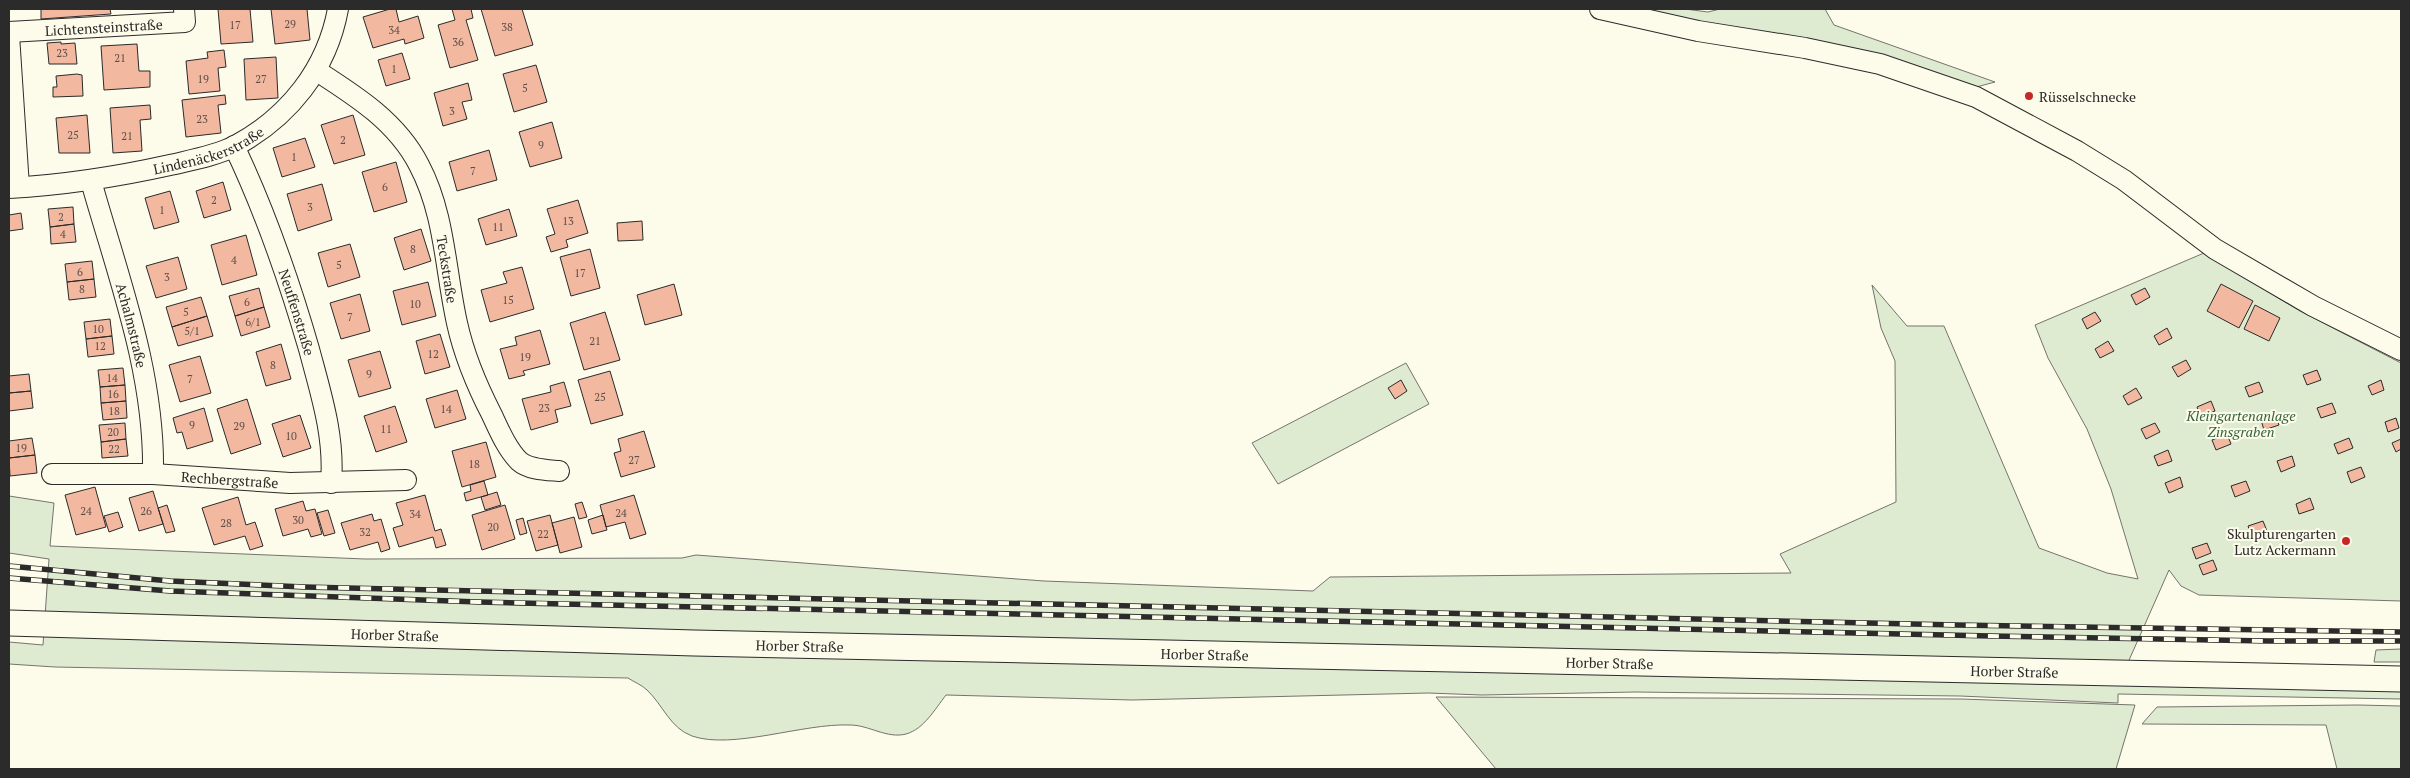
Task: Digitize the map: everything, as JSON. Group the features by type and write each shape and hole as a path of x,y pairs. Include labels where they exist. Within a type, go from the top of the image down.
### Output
{"main road":[{"name":"Horber Straße","path":"9,622 713,643 2401,679"}],"street":[{"name":"Lichtensteinstraße","path":"14,187 9,34 185,22 184,9"},
{"name":"Lindenäckerstraße","path":"14,187 91,181 128,175 203,157 234,146 281,113 304,89 317,71 330,40 338,9"},
{"path":"1600,9 1698,31 1805,48 1880,64 1976,97 2078,151 2124,180 2214,249 2312,306 2401,350"},
{"name":"Teckstraße","path":"317,71 364,102 382,117 397,132 419,163 437,206 457,324 483,398 507,444 520,462 535,468 559,471"},
{"name":"Neuffenstraße","path":"234,146 272,240 312,361 332,446 331,483"},
{"name":"Achalmstraße","path":"91,181 132,317 142,360 152,424 153,474"},
{"name":"Rechbergstraße","path":"52,474 153,474 290,483 406,480"}],"green space":[{"path":"1624,9 1685,9 1708,12 1720,9 1825,9 1834,25 1995,82 1969,89"},
{"name":"Kleingartenanlage Zinsgraben","path":"2204,253 2300,311 2401,363 2401,601 2199,595 2181,586 2169,570 2118,685 2401,689 2401,699 2118,694 2118,703 1960,696 1635,692 1482,695 1428,693 1132,700 946,695 924,723 906,734 892,735 864,727 831,725 727,740 692,736 684,732 672,722 647,690 628,678 55,667 9,664 9,642 43,645 49,559 9,553 9,496 54,503 50,546 365,559 682,558 696,555 1044,581 1313,591 1330,577 1791,573 1780,554 1896,502 1895,361 1881,328 1872,285 1907,326 1944,326 2039,548 2107,573 2138,579 2111,489 2087,429 2048,358 2035,325"},
{"path":"1406,363 1429,404 1278,484 1252,443"},
{"path":"2401,649 2401,662 2374,662 2376,650"},
{"path":"1436,697 1961,699 2135,705 2116,769 1496,769"},
{"path":"2401,706 2401,769 2337,769 2326,725 2142,724 2157,707"}],"building":[{"path":"41,9 110,9 111,14 41,19"},
{"path":"218,9 250,9 253,42 221,44"},
{"path":"271,9 307,9 310,40 275,44"},
{"path":"396,9 399,22 418,16 424,38 405,44 404,39 373,48 363,17"},
{"path":"452,9 471,9 473,18 466,20 478,60 450,68 438,25 455,20"},
{"path":"481,9 522,9 533,45 495,56"},
{"path":"61,42 61,44 75,43 77,64 49,64 47,43"},
{"path":"137,44 139,71 150,71 150,87 104,90 101,46"},
{"path":"224,50 226,67 218,68 220,91 189,94 186,61 208,58 207,52"},
{"path":"402,53 410,79 386,86 378,60"},
{"path":"276,57 278,98 246,100 244,59"},
{"path":"536,65 547,102 514,112 503,74"},
{"path":"82,75 83,96 53,97 53,87 57,87 56,76"},
{"path":"468,83 472,100 462,102 467,119 443,126 434,93"},
{"path":"225,95 226,104 218,105 221,133 186,137 182,100"},
{"path":"150,105 151,119 140,120 142,151 113,153 110,108"},
{"path":"87,115 90,153 59,153 56,118"},
{"path":"353,115 365,155 334,164 321,125"},
{"path":"552,122 562,158 530,167 519,132"},
{"path":"305,138 315,167 282,177 273,148"},
{"path":"489,150 497,180 457,191 449,162"},
{"path":"396,162 407,202 374,212 362,172"},
{"path":"223,182 231,210 204,218 196,191"},
{"path":"322,184 332,220 298,231 287,194"},
{"path":"170,191 179,222 154,229 145,198"},
{"path":"578,200 588,233 566,240 568,247 551,252 546,237 555,234 547,209"},
{"path":"73,207 74,224 50,227 48,209"},
{"path":"509,209 517,236 486,245 478,219"},
{"path":"21,213 23,229 9,231 9,215"},
{"path":"642,221 643,240 618,241 617,223"},
{"path":"74,224 76,242 51,244 50,227"},
{"path":"421,229 431,261 404,270 394,238"},
{"path":"246,235 257,275 222,285 211,245"},
{"path":"350,244 360,277 328,287 318,253"},
{"path":"590,249 600,288 571,296 560,257"},
{"path":"178,257 187,289 156,298 146,266"},
{"path":"92,261 94,279 67,282 65,264"},
{"path":"522,267 534,309 490,322 481,290 507,283 503,272"},
{"path":"94,279 96,297 69,300 67,282"},
{"path":"428,282 436,316 402,325 393,291"},
{"path":"674,284 682,315 645,325 637,295"},
{"path":"2221,284 2253,301 2239,328 2207,311"},
{"path":"259,288 264,307 235,316 229,296"},
{"path":"2145,288 2150,297 2136,305 2131,295"},
{"path":"360,294 370,331 341,339 330,303"},
{"path":"201,297 207,316 172,327 166,307"},
{"path":"2255,305 2280,318 2269,341 2244,329"},
{"path":"264,307 270,327 241,336 235,316"},
{"path":"605,312 620,360 584,370 570,323"},
{"path":"2095,312 2101,321 2087,329 2082,319"},
{"path":"207,316 213,336 178,346 172,327"},
{"path":"110,319 112,336 86,339 84,322"},
{"path":"2167,328 2172,338 2159,345 2154,336"},
{"path":"540,330 550,364 523,371 525,375 509,379 500,349 517,345 515,337"},
{"path":"440,334 450,367 425,374 416,341"},
{"path":"112,336 114,354 88,357 86,339"},
{"path":"2108,341 2114,351 2100,358 2095,349"},
{"path":"281,344 291,379 266,386 256,352"},
{"path":"380,351 391,388 359,397 348,360"},
{"path":"200,356 211,393 180,402 169,365"},
{"path":"2186,360 2191,369 2178,377 2172,367"},
{"path":"123,368 125,385 100,387 98,370"},
{"path":"2317,370 2321,380 2307,385 2303,375"},
{"path":"610,371 623,415 591,424 578,380"},
{"path":"29,374 31,391 9,393 9,376"},
{"path":"1401,380 1407,391 1395,399 1388,388"},
{"path":"2381,380 2384,390 2372,395 2368,386"},
{"path":"564,382 571,406 555,410 558,422 531,430 522,399 551,392 550,386"},
{"path":"2259,382 2263,392 2249,397 2245,387"},
{"path":"125,385 126,401 101,403 100,387"},
{"path":"2136,388 2142,398 2128,405 2123,396"},
{"path":"457,390 466,419 435,428 426,399"},
{"path":"31,391 33,408 9,411 9,393"},
{"path":"247,399 261,444 231,454 217,409"},
{"path":"126,401 127,418 103,420 101,403"},
{"path":"2211,401 2215,411 2201,417 2197,407"},
{"path":"2332,403 2336,413 2321,418 2317,408"},
{"path":"395,406 407,442 376,452 364,416"},
{"path":"204,408 213,441 187,449 182,432 177,433 173,418"},
{"path":"300,415 311,448 283,457 272,424"},
{"path":"2275,415 2279,425 2264,430 2261,420"},
{"path":"2396,418 2399,428 2388,432 2385,422"},
{"path":"125,423 126,439 101,442 99,425"},
{"path":"2155,423 2160,432 2146,439 2141,429"},
{"path":"644,431 655,467 621,477 614,453 621,451 618,439"},
{"path":"2227,434 2231,444 2216,450 2212,440"},
{"path":"32,438 35,455 9,458 9,441"},
{"path":"2349,438 2353,448 2338,454 2334,444"},
{"path":"126,439 128,456 102,458 101,442"},
{"path":"2401,439 2401,449 2396,452 2392,443"},
{"path":"486,442 496,477 462,487 452,451"},
{"path":"2168,450 2172,461 2158,466 2154,456"},
{"path":"35,455 37,473 10,476 9,458"},
{"path":"2292,456 2295,466 2281,472 2277,461"},
{"path":"2361,467 2365,477 2351,483 2347,472"},
{"path":"2180,477 2183,487 2169,493 2165,483"},
{"path":"484,481 488,495 466,501 464,493 471,491 470,485"},
{"path":"2246,481 2250,491 2235,497 2231,486"},
{"path":"95,487 106,527 76,535 65,495"},
{"path":"153,491 163,524 139,531 129,498"},
{"path":"497,492 501,505 485,510 481,497"},
{"path":"425,495 435,531 441,529 446,545 436,548 433,537 399,547 393,528 403,525 396,503"},
{"path":"634,495 646,534 630,539 625,522 606,527 600,505"},
{"path":"238,497 246,525 255,522 263,546 250,550 245,536 214,545 202,508"},
{"path":"2310,498 2314,509 2299,514 2296,504"},
{"path":"303,501 306,511 315,509 322,534 311,537 308,529 283,536 275,509"},
{"path":"582,502 587,517 579,519 575,504"},
{"path":"167,505 175,531 166,533 158,508"},
{"path":"505,505 515,539 482,550 472,515"},
{"path":"328,510 335,533 324,536 317,513"},
{"path":"118,512 123,527 109,532 104,516"},
{"path":"372,514 374,521 381,519 390,549 381,552 378,542 350,550 341,523"},
{"path":"550,515 558,545 536,551 527,521"},
{"path":"603,515 607,530 592,534 588,520"},
{"path":"574,517 582,547 560,553 552,523"},
{"path":"523,518 527,533 520,535 516,520"},
{"path":"2263,521 2267,531 2252,537 2248,526"},
{"path":"2207,543 2211,553 2196,559 2192,548"},
{"path":"2213,560 2217,570 2203,575 2199,565"}],"railway":[{"path":"9,566 170,581 304,587 1957,625 2401,632"},
{"path":"9,578 170,591 479,602 1991,636 2268,641 2401,641"}],"place":[{"name":"Rüsselschnecke","path":"2029,96"},
{"name":"Skulpturengarten Lutz Ackermann","path":"2346,541"}]}
